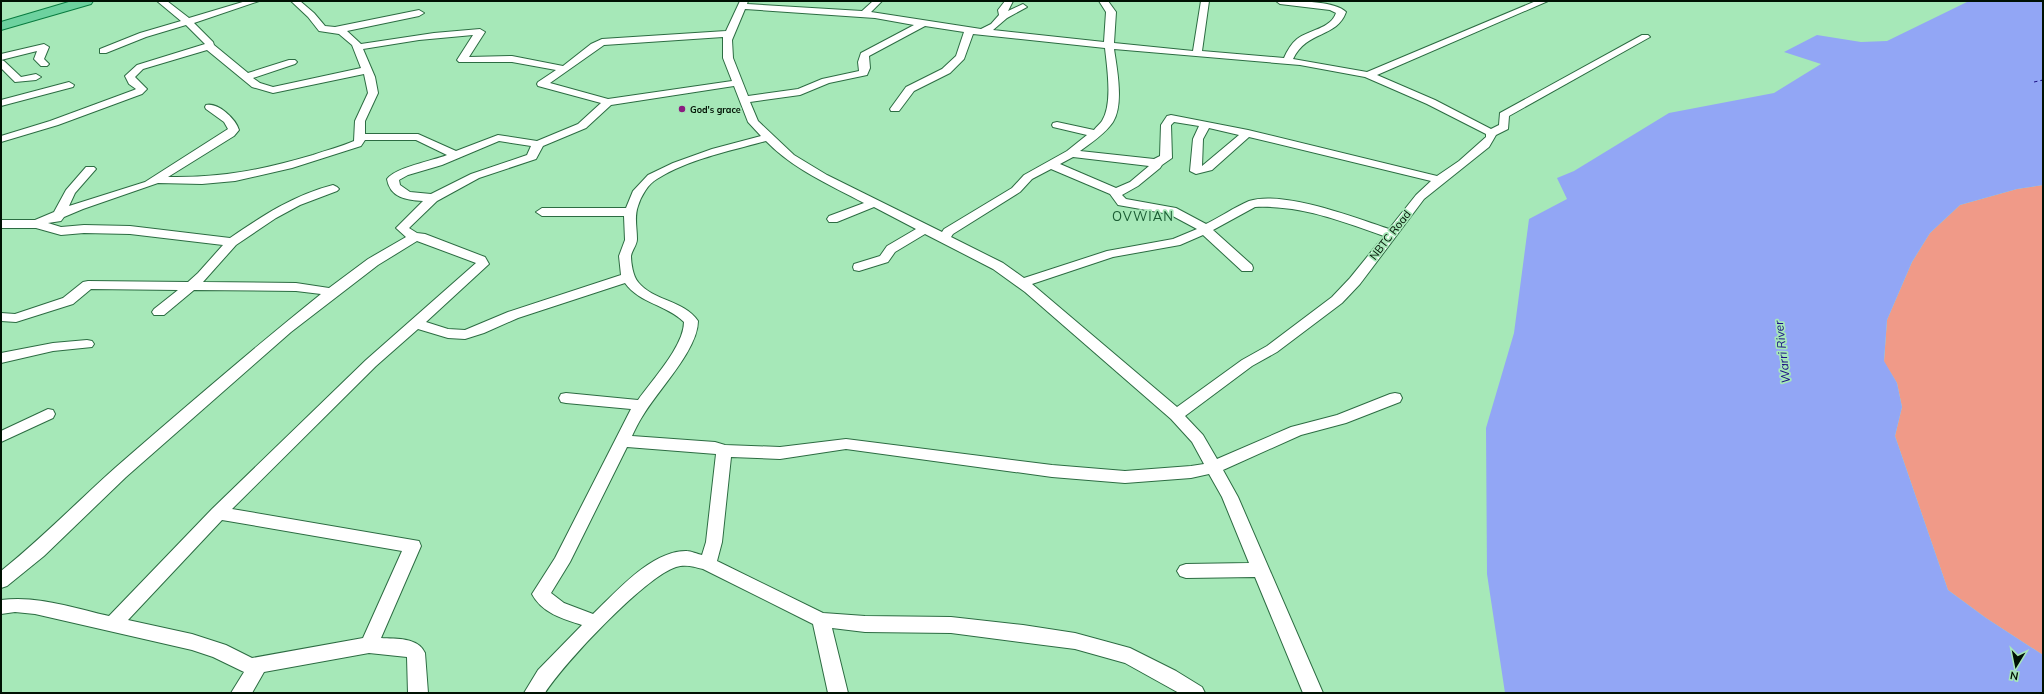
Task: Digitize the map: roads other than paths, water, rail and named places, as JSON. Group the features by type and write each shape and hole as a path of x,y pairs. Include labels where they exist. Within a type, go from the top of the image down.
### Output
{"main road":[{"path":"1,17 55,1"},
{"path":"1,26 86,1"}],"street":[{"path":"161,1 188,22 210,44 209,46 256,85 273,90 367,70"},
{"path":"104,51 143,35 255,1"},
{"path":"864,14 878,1"},
{"path":"1004,16 1003,10 1010,1"},
{"path":"944,237 948,232 1016,190 1028,178 1071,153 1096,134 1108,121 1113,99 1114,78 1109,44 1111,12 1104,1"},
{"path":"1197,54 1205,1"},
{"path":"1280,1 1309,3 1341,10"},
{"path":"1287,60 1298,42 1332,25 1341,16 1341,1"},
{"path":"1368,75 1544,1"},
{"path":"158,180 216,180 255,173 294,164 357,144 360,137 360,121 373,93 367,70 358,47 342,32 322,28 302,3"},
{"path":"1313,693 1230,497 1198,439 1176,415 1022,284 998,266 944,237 874,203 804,165 790,156 768,137 753,122 743,100 726,51 730,34 743,4 775,5 864,14 969,30 1197,54 1287,60 1368,75 1431,102 1491,133"},
{"path":"984,31 994,26 1004,16 1023,7"},
{"path":"336,30 419,13"},
{"path":"743,100 800,92 826,80 863,72 866,68 863,62 864,55 922,24"},
{"path":"895,110 910,89 946,71 961,57 969,30"},
{"path":"358,47 421,37 480,32 462,60 512,59 565,69"},
{"path":"730,34 602,42 594,46 565,69 542,84 608,102 737,82"},
{"name":"NBTC Road","path":"1176,415 1247,363 1272,349 1337,300 1355,281 1420,197 1439,180 1485,145 1491,137 1491,133 1504,127 1504,115 1645,37"},
{"path":"1,138 54,122 138,92 142,89 133,82 130,76 140,67 209,46"},
{"path":"1,57 44,47 39,59 44,64"},
{"path":"246,77 292,62"},
{"path":"1,63 19,80 36,77"},
{"path":"1,102 70,85"},
{"path":"433,198 401,194 395,188 393,179 404,173 438,163 455,154 498,138 538,144 582,126 608,102"},
{"path":"22,224 59,214 158,180 201,150 230,134 234,130 233,126 225,118 210,107"},
{"path":"1071,153 1156,163 1166,158 1166,125 1171,118 1248,133 1439,180"},
{"path":"1206,124 1198,139 1196,171 1208,168 1248,133"},
{"path":"1057,125 1096,134"},
{"path":"360,137 418,137 455,154"},
{"path":"596,622 577,617 552,603 541,594 564,555 642,405 683,347 692,331 691,321 682,312 648,296 634,286 628,277 625,256 630,240 629,221 631,212 639,191 652,177 677,165 716,151 768,137"},
{"path":"414,237 402,228 433,198 475,176 532,156 538,144"},
{"path":"1050,164 1116,192 1134,184 1156,166 1156,163"},
{"path":"53,229 70,192 90,169"},
{"path":"159,312 204,276 232,242 272,215 296,202 333,189"},
{"path":"1116,192 1116,196 1122,202 1172,211 1199,224 1247,268"},
{"path":"833,218 874,203"},
{"path":"1022,284 1111,254 1176,242 1206,230 1253,204 1273,203 1294,205 1324,211 1391,234"},
{"path":"542,212 631,212"},
{"path":"37,224 59,214"},
{"path":"1,224 37,224 61,231 84,229 130,230 232,242"},
{"path":"859,267 884,259 891,248 926,228"},
{"path":"1,581 38,551 120,473 226,380 332,292 373,262 414,237 420,237 481,260 483,264 371,363 218,514 112,625"},
{"path":"415,323 447,334 460,335 472,332 512,315 596,290 628,277"},
{"path":"1,317 16,318 68,301 88,285 296,287 332,292"},
{"path":"1,358 52,347 87,344"},
{"path":"566,398 642,405"},
{"path":"622,441 715,448 724,452 780,453 846,444 1052,471 1125,477 1191,472 1214,467 1296,431 1341,419 1395,398"},
{"path":"1,437 48,414"},
{"path":"708,564 714,542 724,452"},
{"path":"218,514 412,546 369,645"},
{"path":"534,693 546,676 596,622 647,574 672,561 687,558 708,564 821,620 865,624 951,625 1023,632 1075,640 1130,656 1170,677 1195,693"},
{"path":"1186,571 1262,570"},
{"path":"1,607 15,605 35,607 192,642 219,651 255,668 254,673 241,693"},
{"path":"821,620 838,693"},
{"path":"250,666 369,645 408,648 416,653 418,693"}],"water":[{"name":"Warri River","path":"1969,1 2043,1 2043,185 2017,189 1960,205 1930,233 1912,262 1887,320 1884,361 1897,383 1902,407 1895,436 1948,590 1986,618 2043,655 2043,693 1505,693 1487,574 1486,428 1514,333 1529,219 1567,199 1557,178 1574,171 1669,113 1774,93 1821,64 1784,52 1817,35 1861,42 1887,41"}],"place":[{"name":"God's grace","path":"682,109"}],"district":[{"name":"OVWIAN","path":"1143,216"}]}
